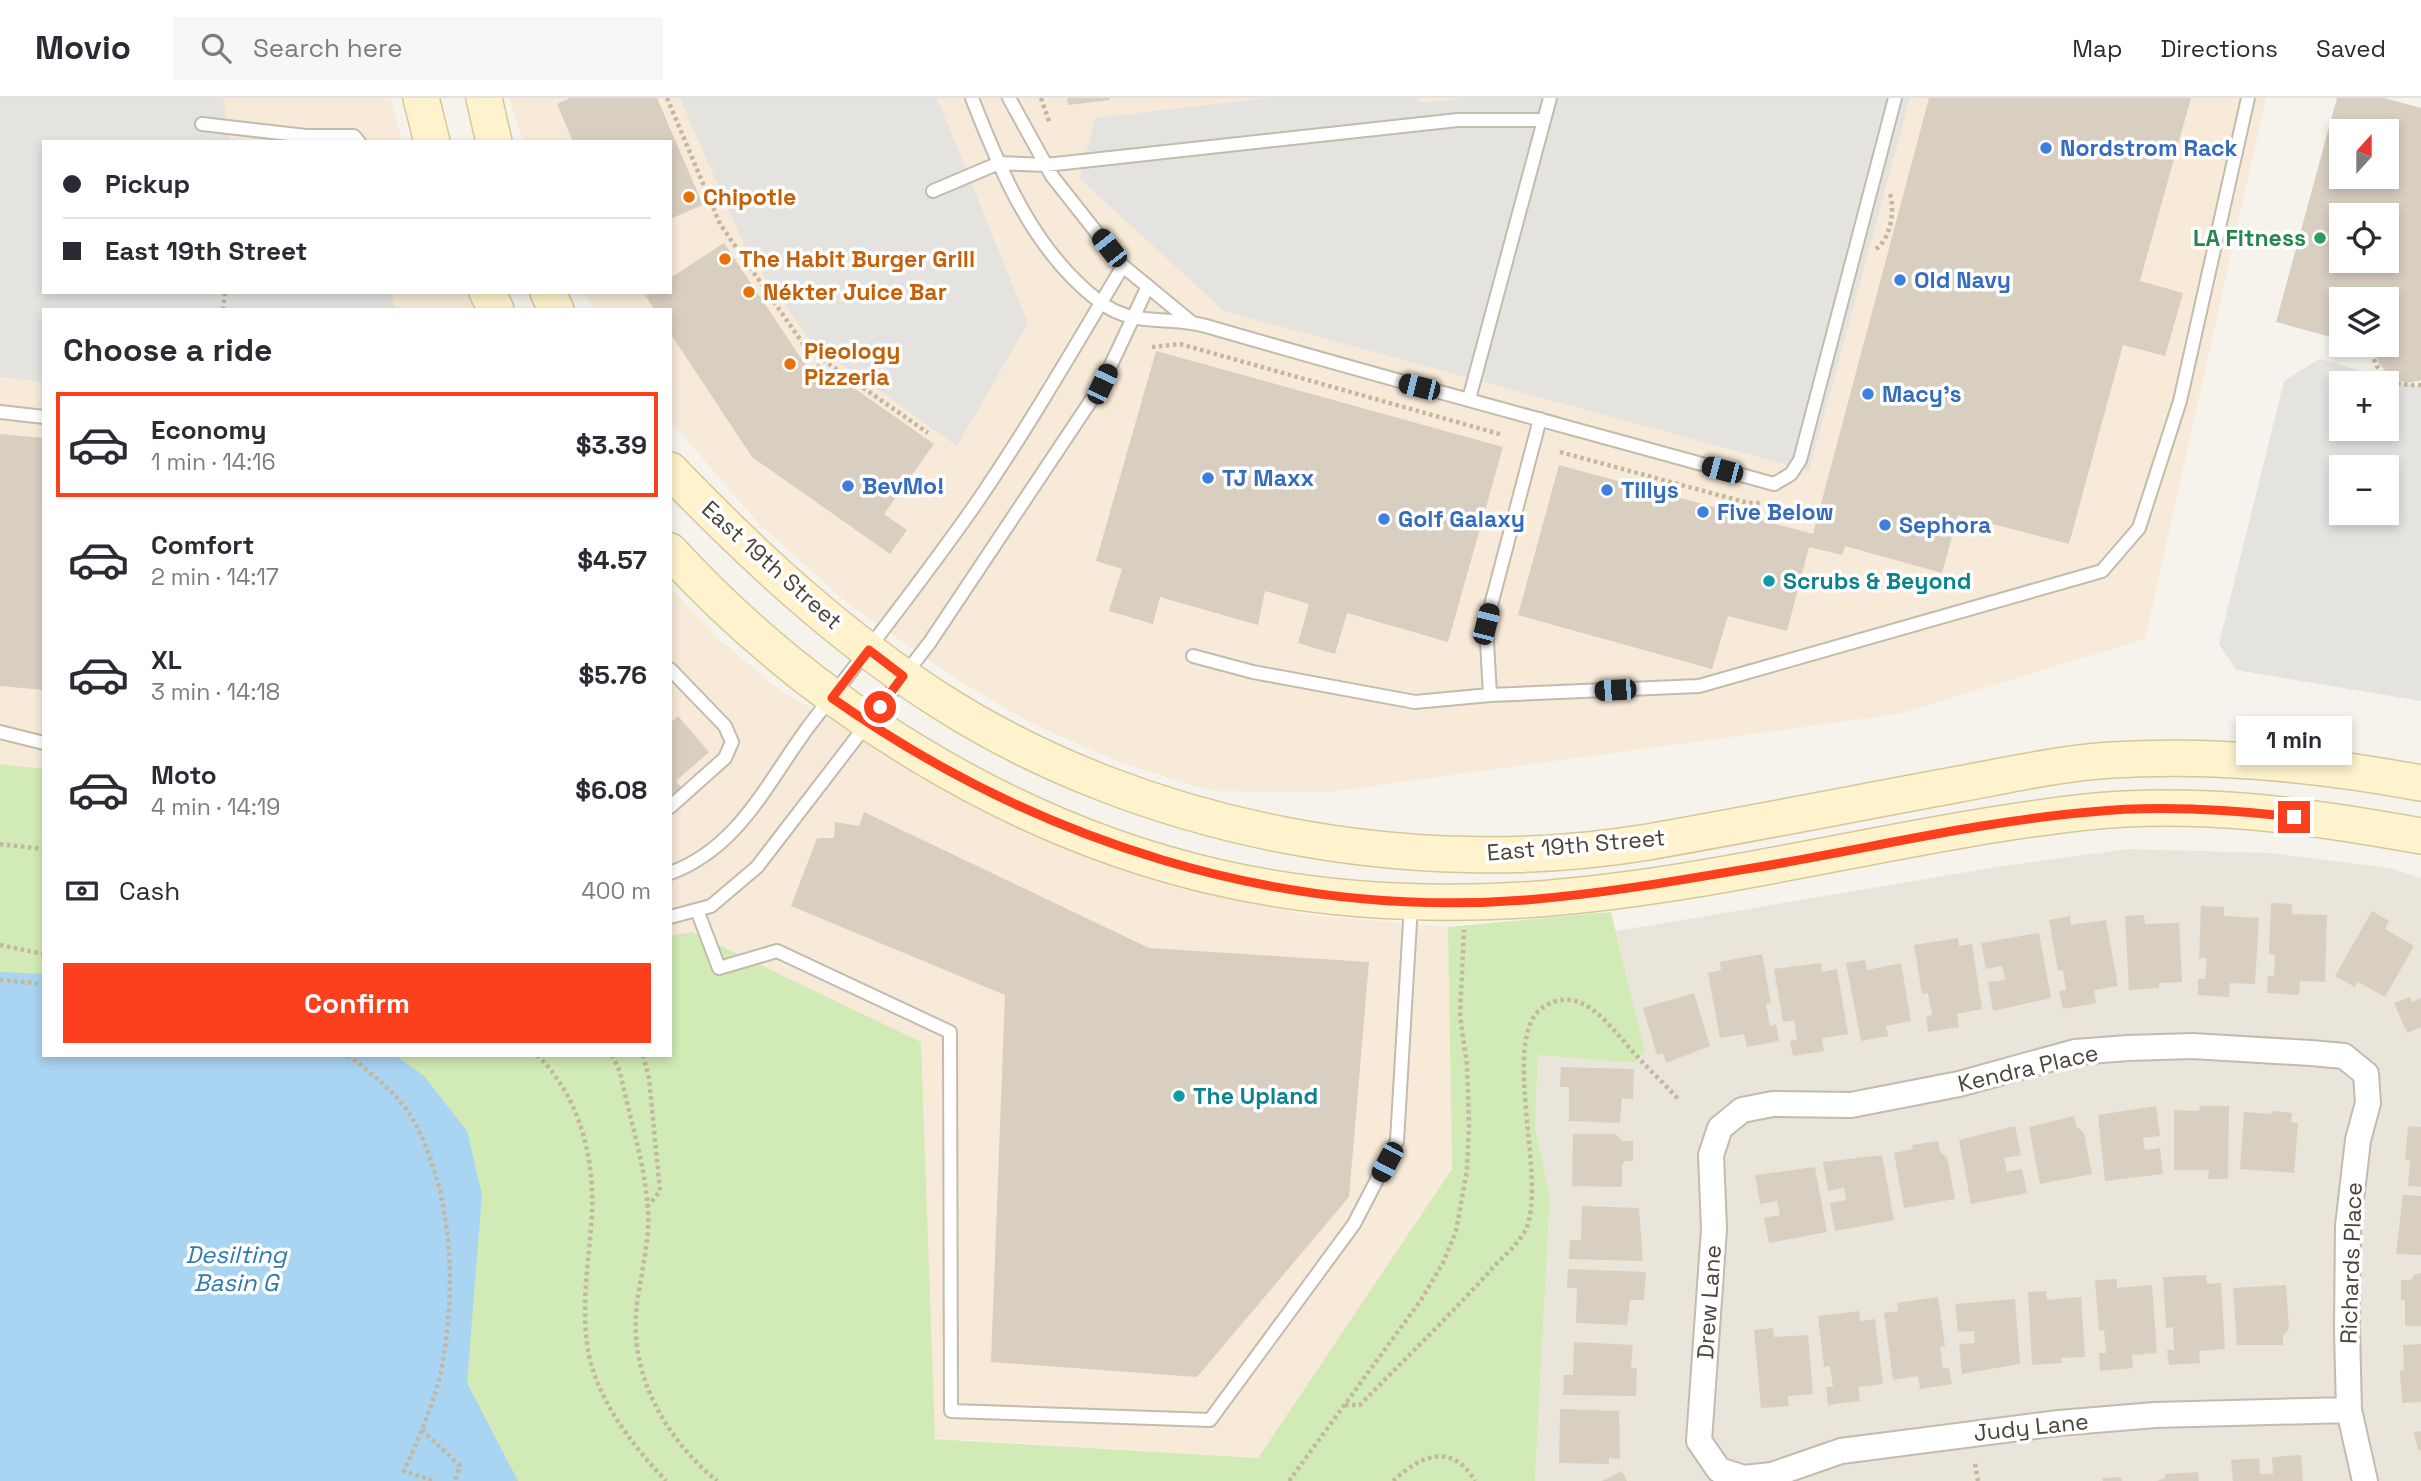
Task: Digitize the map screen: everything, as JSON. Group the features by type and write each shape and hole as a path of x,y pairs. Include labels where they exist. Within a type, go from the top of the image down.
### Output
{"main road":[{"path":"421,98 432,140"},
{"path":"484,98 494,140"},
{"name":"East 19th Street","path":"672,472 745,548 869,650 960,713 1038,757 1132,794 1219,821 1344,844 1411,852 1518,854 1642,843 2108,760 2229,758 2361,772 2421,783"},
{"name":"East 19th Street","path":"672,553 699,583 768,646 832,698 928,759 1016,805 1114,847 1216,877 1310,893 1411,902 1527,900 1647,884 2090,812 2212,808 2349,823 2421,836"}],"street":[{"name":"Kendra Place","path":"1720,1128 1742,1110 1773,1104 1851,1105 1959,1084 2075,1052 2192,1046 2344,1056"},
{"name":"Richards Place","path":"2344,1056 2366,1074 2368,1103 2358,1140 2348,1226 2349,1410 2365,1481"},
{"name":"Drew Lane","path":"1719,1470 1699,1441 1699,1414 1705,1374 1714,1229 1711,1155 1720,1128"},
{"name":"Judy Lane","path":"1719,1470 1744,1478 1772,1475 1841,1451 2059,1423 2155,1415 2349,1410"}],"lane":[{"path":"972,98 1019,209 1072,275 1101,303 1132,320 1192,322 1365,373 1469,399 1773,484 1791,474 1800,460 1895,98"},
{"path":"1009,98 1046,165 1123,265 1192,322"},
{"path":"1021,98 1026,129"},
{"path":"1469,399 1550,98"},
{"path":"1193,656 1253,673 1415,702 1490,695 1699,686 2102,571 2139,528 2180,401 2248,98"},
{"path":"933,191 999,163 1046,165 1458,120 1544,120"},
{"path":"202,124 306,136 354,136 357,140"},
{"path":"672,872 688,867 732,835 976,503 1123,265"},
{"path":"672,916 711,906 757,867 945,621 1102,384 1148,286"},
{"path":"0,412 42,417"},
{"path":"1490,695 1486,624 1540,419"},
{"path":"672,671 725,726 732,742 725,758 672,805"},
{"path":"0,732 42,742"},
{"path":"697,910 719,968 777,951 950,1032 951,1411 1210,1420 1354,1224 1397,1141 1411,902"}],"path":[{"path":"667,98 720,224 806,348 928,433"},
{"path":"1041,98 1051,124"},
{"path":"1873,251 1884,243 1894,206 1889,195 1893,181"},
{"path":"1152,347 1180,344 1503,435"},
{"path":"2374,359 2378,372 2399,383 2421,385"},
{"path":"1560,452 1748,503 1770,502"},
{"path":"0,844 42,849"},
{"path":"1289,1481 1420,1300 1443,1263 1456,1231 1467,1170 1469,1125 1467,1065 1460,1016 1464,930"},
{"path":"0,944 42,954"},
{"path":"0,980 42,984"},
{"path":"1345,1405 1360,1405 1436,1329 1525,1231 1532,1185 1523,1108 1528,1026 1537,1012 1549,1003 1564,999 1582,1002 1614,1028 1679,1100"},
{"path":"351,1057 380,1080 414,1122 439,1185 448,1253 444,1355 422,1430 404,1471 434,1481"},
{"path":"539,1057 556,1074 569,1097 591,1166 592,1224 584,1294 588,1351 606,1400 635,1448 666,1481"},
{"path":"613,1057 620,1072 648,1207 636,1335 645,1380 665,1426 694,1462 717,1481"},
{"path":"644,1057 649,1078 660,1191 648,1207"},
{"path":"422,1430 460,1466 455,1481"},
{"path":"1393,1481 1410,1465 1442,1456 1456,1459 1466,1466 1475,1481"},
{"path":"1975,1464 1978,1481"}],"shaded area":[{"path":"0,98 391,98 402,140 42,140 42,294 466,294 473,308 42,308 42,769 0,764"},
{"path":"0,98 223,98 230,140 42,140 42,294 391,294 395,308 42,308 42,382 0,377"},
{"path":"509,98 2266,98 2145,639 1898,714 1328,792 1212,791 1121,763 1033,724 959,681 847,603 758,523 672,422 672,308 594,308 584,294 672,294 672,140 522,140"},
{"path":"680,98 937,98 1028,323 957,446 812,343 746,250"},
{"path":"1267,98 1416,98 1421,103 1465,98 1910,98 1809,471 1224,311 1080,179 1095,118"},
{"path":"2319,359 2363,371 2329,371 2329,441 2399,441 2399,381 2421,387 2421,701 2236,670 2219,644 2284,381"},
{"path":"672,590 720,640 778,689 917,771 1035,831 1162,884 1308,915 1448,927 1452,1169 1258,1458 934,1438 921,1042 693,932 672,936"},
{"path":"2128,849 2270,853 2390,868 2421,878 2421,1481 1535,1481 1550,1196 1535,1127 1538,1055 1633,1063 1645,1051 1616,931 2003,866"}],"green space":[{"path":"0,764 42,769 42,1057 672,1057 672,936 692,932 921,1042 935,1439 1258,1458 1452,1169 1448,927 1611,912 1645,1051 1633,1063 1538,1055 1535,1127 1550,1196 1535,1481 0,1481"}],"water":[{"name":"Desilting Basin G","path":"0,972 42,974 42,1057 398,1057 424,1076 467,1131 482,1194 467,1383 518,1481 0,1481"}],"building":[{"path":"570,98 657,98 703,205 672,218 672,140 572,140 557,104"},
{"path":"1067,98 1110,98 1110,100 1068,105"},
{"path":"1929,98 2191,98 2140,281 2183,293 2165,356 2123,345 2069,544 1958,515 1942,573 1845,546 1842,555 1809,547 1787,631 1728,616 1712,669 1518,615 1559,465 1813,534"},
{"name":"LA Fitness","path":"2337,98 2384,98 2421,108 2421,380 2407,383 2399,380 2399,371 2385,371 2377,357 2399,357 2399,287 2329,287 2329,336 2276,322 2329,127 2329,189 2399,189 2399,119 2331,119"},
{"path":"724,243 811,373 818,363 934,444 884,514 907,530 890,554 752,457 672,336 672,308 654,308 645,295 672,294 672,277"},
{"path":"1156,351 1503,447 1448,642 1347,613 1335,654 1298,643 1309,604 1265,591 1258,625 1160,597 1153,624 1109,611 1122,569 1096,561"},
{"path":"0,434 42,438 42,690 0,686"},
{"path":"678,716 709,752 676,781 682,789 672,797 672,721"},
{"name":"The Upland","path":"864,812 1149,948 1369,962 1349,1197 1197,1377 991,1362 1005,995 791,906 817,838 834,838 835,822 859,826"},
{"path":"2271,903 2292,904 2292,914 2327,915 2325,982 2300,981 2299,995 2267,993 2268,976 2274,976 2275,954 2269,954"},
{"path":"2201,906 2224,907 2224,916 2259,918 2255,984 2230,983 2229,997 2198,995 2198,979 2205,979 2207,958 2199,958"},
{"path":"2372,911 2389,921 2385,929 2414,946 2385,997 2358,982 2355,987 2335,976"},
{"path":"2144,915 2145,924 2179,923 2182,982 2159,983 2159,988 2129,990 2125,916"},
{"path":"2070,916 2071,925 2106,920 2118,986 2094,990 2096,1003 2063,1009 2059,991 2066,990 2063,970 2058,971 2049,920"},
{"path":"2039,933 2051,998 1993,1011 1988,982 2005,980 2002,966 1986,969 1981,943"},
{"path":"1958,938 1959,946 1972,944 1982,1009 1957,1014 1959,1027 1928,1032 1926,1016 1932,1015 1928,993 1922,994 1914,945"},
{"path":"1762,954 1771,1003 1766,1004 1770,1026 1776,1024 1779,1041 1747,1047 1744,1034 1720,1038 1708,973 1721,970 1720,962"},
{"path":"1865,960 1867,970 1901,963 1911,1021 1886,1026 1888,1036 1861,1041 1846,963"},
{"path":"1821,963 1822,972 1837,969 1848,1034 1822,1038 1824,1051 1793,1056 1790,1041 1797,1040 1794,1020 1783,1022 1774,969"},
{"path":"1694,993 1710,1046 1666,1063 1663,1053 1657,1055 1643,1008"},
{"path":"2410,997 2412,1002 2421,998 2421,1027 2407,1033 2394,1003"},
{"path":"1561,1067 1634,1069 1633,1099 1622,1098 1620,1123 1569,1121 1569,1087 1560,1087"},
{"path":"2156,1106 2160,1136 2143,1138 2145,1150 2160,1148 2163,1174 2105,1181 2098,1115"},
{"path":"2200,1106 2229,1106 2228,1179 2208,1179 2209,1170 2174,1170 2174,1110 2199,1111"},
{"path":"2272,1111 2292,1113 2291,1122 2298,1123 2294,1173 2240,1169 2244,1112 2272,1114"},
{"path":"2074,1116 2076,1126 2084,1133 2092,1174 2040,1184 2029,1127"},
{"path":"2015,1126 2021,1155 2004,1158 2007,1172 2022,1169 2027,1193 1971,1204 1959,1140"},
{"path":"2408,1126 2421,1127 2421,1187 2408,1186 2410,1160 2405,1160"},
{"path":"1573,1134 1615,1134 1623,1141 1633,1141 1633,1161 1625,1161 1622,1165 1622,1187 1572,1186"},
{"path":"1938,1141 1940,1152 1947,1157 1955,1199 1904,1208 1894,1153 1913,1149 1912,1145"},
{"path":"1882,1155 1894,1220 1835,1231 1830,1203 1846,1200 1844,1188 1828,1191 1823,1162"},
{"path":"1815,1167 1827,1232 1769,1243 1764,1218 1780,1215 1777,1201 1760,1204 1755,1175"},
{"path":"2403,1195 2421,1196 2421,1255 2396,1254"},
{"path":"1582,1206 1639,1208 1643,1261 1569,1259 1570,1240 1581,1240"},
{"path":"1568,1269 1646,1272 1644,1300 1630,1300 1627,1325 1576,1323 1577,1288 1567,1288"},
{"path":"2421,1273 2421,1326 2405,1326 2405,1300 2401,1300 2401,1280 2411,1280 2414,1275"},
{"path":"2206,1275 2207,1284 2221,1283 2225,1349 2199,1351 2200,1363 2169,1365 2167,1350 2174,1350 2173,1327 2166,1328 2163,1277"},
{"path":"2117,1279 2117,1288 2152,1285 2157,1353 2132,1355 2133,1368 2100,1371 2099,1353 2106,1353 2104,1330 2099,1331 2095,1280"},
{"path":"2286,1285 2289,1329 2283,1335 2283,1345 2237,1345 2233,1288"},
{"path":"2046,1291 2047,1300 2081,1297 2085,1357 2061,1358 2062,1363 2032,1365 2028,1292"},
{"path":"1938,1297 1945,1346 1940,1347 1943,1368 1949,1368 1952,1384 1920,1389 1918,1376 1893,1380 1884,1313 1898,1311 1897,1303"},
{"path":"2015,1299 2020,1364 1962,1374 1959,1344 1975,1343 1974,1331 1958,1332 1955,1304"},
{"path":"1859,1311 1860,1321 1875,1319 1883,1384 1858,1387 1860,1401 1828,1405 1826,1387 1833,1387 1830,1366 1824,1367 1818,1316"},
{"path":"1773,1328 1774,1337 1808,1335 1813,1394 1788,1396 1789,1406 1761,1408 1754,1330"},
{"path":"1574,1342 1633,1345 1631,1368 1637,1368 1636,1396 1563,1395 1564,1375 1573,1375"},
{"path":"2421,1344 2421,1402 2402,1403 2400,1371 2404,1370 2403,1345"},
{"path":"1560,1409 1619,1411 1620,1459 1609,1458 1609,1464 1559,1463"},
{"path":"2421,1431 2421,1450 2418,1450 2414,1432"},
{"path":"2301,1455 2303,1481 2233,1481 2231,1460 2259,1458 2260,1474 2273,1474 2272,1457"},
{"path":"1622,1471 1627,1481 1602,1481"},
{"path":"2198,1472 2199,1481 2157,1481 2165,1478 2165,1474"},
{"path":"2121,1477 2122,1481 2103,1481 2102,1478"}],"place":[{"name":"Nordstrom Rack","path":"2046,148"},
{"name":"Chipotle","path":"689,197"},
{"name":"LA Fitness","path":"2320,238"},
{"name":"The Habit Burger Grill","path":"725,259"},
{"name":"Old Navy","path":"1900,280"},
{"name":"Nékter Juice Bar","path":"749,292"},
{"name":"Pieology Pizzeria","path":"790,364"},
{"name":"Macy's","path":"1868,394"},
{"name":"TJ Maxx","path":"1208,478"},
{"name":"BevMo!","path":"848,486"},
{"name":"Tillys","path":"1607,490"},
{"name":"Five Below","path":"1703,512"},
{"name":"Golf Galaxy","path":"1384,519"},
{"name":"Sephora","path":"1885,525"},
{"name":"Scrubs & Beyond","path":"1769,581"},
{"name":"The Upland","path":"1179,1096"}],"route":[{"path":"880,707 903,676 869,650 832,698 928,759 1016,805 1114,847 1216,877 1310,893 1411,902 1527,900 1647,884 1970,829 2090,812 2212,808 2294,817"}]}
